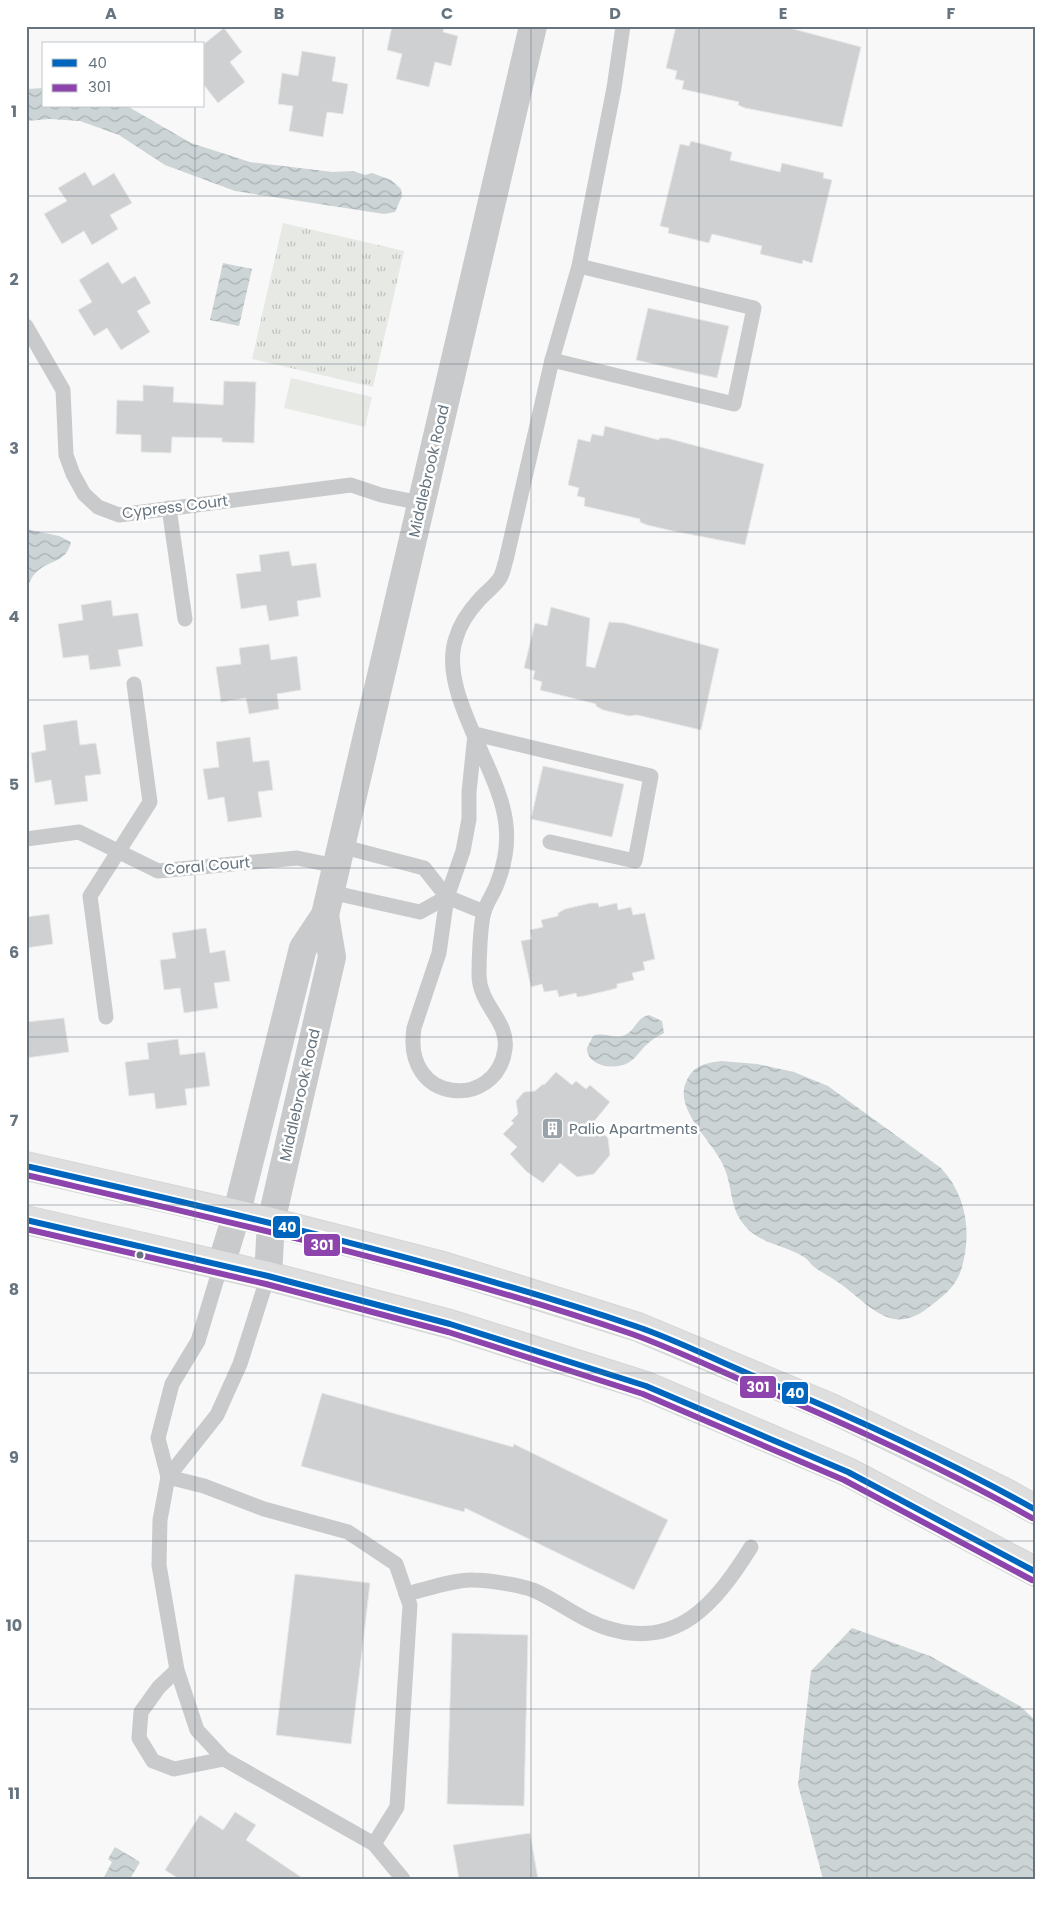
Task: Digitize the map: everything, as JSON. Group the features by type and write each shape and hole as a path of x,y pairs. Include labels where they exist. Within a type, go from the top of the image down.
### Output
{"main road":[{"path":"26,1166 236,1216 271,1222 444,1266 638,1327 829,1406 1006,1493 1036,1510"},
{"path":"26,1220 268,1276 450,1324 646,1386 848,1472 1036,1572"}],"street":[{"name":"Middlebrook Road","path":"220,1265 236,1216 303,948 333,880 533,26"},
{"name":"Middlebrook Road","path":"268,1276 271,1222 332,957 333,880"}],"lane":[{"path":"475,734 469,792 469,819 462,851 447,897 439,953 414,1028 412,1040 415,1063 420,1072 433,1084 449,1091 461,1092 472,1089 491,1078 499,1068 506,1048 505,1035 497,1016 484,1001 480,988 484,912 498,881 506,851 506,825 497,788 475,734 459,702 456,687 455,640 466,617 500,577 506,560 552,360 579,266 614,88 623,26"},
{"path":"552,360 734,404 754,308 579,266"},
{"name":"Cypress Court","path":"26,326 63,390 66,455 84,494 98,507 119,515 352,484 381,495 421,503"},
{"path":"169,508 185,619"},
{"path":"106,1017 90,896 150,802 134,684"},
{"path":"475,734 651,776 635,861 550,842"},
{"name":"Coral Court","path":"26,839 79,832 158,872 297,858 333,880"},
{"path":"333,880 424,868 447,897 484,912"},
{"path":"333,880 420,912 447,897"},
{"path":"220,1265 198,1341 172,1384 158,1438 168,1477 160,1520 159,1565 177,1670 197,1730 224,1759 374,1844 403,1879"},
{"path":"168,1477 217,1415 240,1364 268,1276"},
{"path":"168,1477 204,1486 264,1509 348,1532 396,1564 410,1605 397,1807 374,1844"},
{"path":"406,1594 472,1580 515,1587 532,1590 603,1627 645,1635 681,1626 715,1598 734,1575 751,1547"},
{"path":"177,1670 159,1687 141,1712 139,1738 153,1761 174,1769 224,1759"}],"green space":[{"path":"283,223 404,251 373,387 252,359"},
{"path":"291,378 372,397 365,427 284,408"}],"water":[{"path":"42,88 42,108 130,108 191,143 250,162 333,172 353,171 365,175 372,173 391,180 401,189 402,196 395,212 384,214 235,191 165,165 119,135 80,121 50,119 26,121 26,89"},
{"path":"223,263 252,269 239,326 210,320"},
{"path":"26,529 59,536 71,542 62,557 41,568 35,574 26,596"},
{"path":"649,1015 662,1021 664,1033 648,1043 628,1063 616,1066 603,1065 597,1063 588,1054 587,1048 593,1036 602,1034 617,1037 625,1035 641,1019"},
{"path":"721,1061 757,1064 794,1072 828,1086 941,1168 956,1190 965,1214 966,1227 965,1254 962,1267 954,1284 947,1292 920,1313 908,1318 897,1319 887,1317 877,1312 842,1285 814,1267 804,1257 765,1241 745,1226 736,1212 723,1165 718,1155 695,1124 685,1102 684,1091 687,1080 693,1071 705,1064"},
{"path":"852,1628 930,1656 1020,1706 1036,1721 1036,1879 823,1879 798,1785 811,1671"},
{"path":"115,1847 140,1862 130,1879 103,1879 112,1862 108,1859"}],"building":[{"path":"392,26 444,26 443,32 458,36 451,66 435,62 429,87 396,79 402,54 387,50"},
{"path":"676,26 782,26 861,47 842,127 745,108 738,105 739,102 682,89 684,81 675,79 677,71 666,68"},
{"path":"224,28 242,52 230,62 245,82 218,103 205,86 205,43"},
{"path":"302,51 336,57 332,81 348,84 343,114 327,112 323,137 289,131 293,106 278,104 282,73 298,76"},
{"path":"691,141 732,152 730,160 780,172 782,163 824,173 823,178 832,180 812,263 803,260 802,264 760,254 762,246 712,234 709,243 668,233 669,228 660,226 680,144 689,146"},
{"path":"85,172 93,186 114,173 132,203 110,215 118,229 92,245 84,231 62,244 44,214 67,201 58,188"},
{"path":"108,262 122,284 135,276 151,303 137,311 150,332 121,350 107,328 94,336 78,310 92,302 79,280"},
{"path":"648,308 729,326 717,378 636,360"},
{"path":"224,381 256,382 254,443 222,442 222,438 172,437 171,453 141,452 141,435 116,434 117,400 143,401 143,385 174,387 173,402 223,405"},
{"path":"605,426 659,440 659,438 667,438 764,464 745,545 647,525 640,522 640,519 584,506 585,498 577,496 579,488 568,485 578,439 590,442 592,434 603,436"},
{"path":"289,551 292,566 316,563 321,597 297,601 299,616 269,621 266,605 241,609 236,574 261,571 259,555"},
{"path":"111,600 113,616 138,613 143,646 118,650 121,666 90,670 88,655 63,658 58,624 83,620 81,605"},
{"path":"551,607 590,618 586,666 595,668 609,622 624,623 719,649 701,730 637,715 629,716 603,710 596,706 596,704 540,690 542,682 533,679 535,671 524,668 535,623 547,626"},
{"path":"269,644 271,660 297,656 301,690 277,694 279,709 249,714 246,698 221,702 216,667 241,664 239,648"},
{"path":"77,720 80,745 96,743 101,774 85,776 88,801 55,805 51,780 35,783 31,753 46,750 43,725"},
{"path":"250,737 253,762 269,760 273,790 258,792 262,817 228,822 224,797 208,800 203,769 219,767 216,742"},
{"path":"543,766 624,784 612,837 531,819"},
{"path":"598,903 599,907 617,903 618,910 631,907 633,915 645,913 655,959 643,962 645,970 632,973 634,980 617,984 617,988 584,996 577,997 576,993 559,997 557,990 544,992 542,984 531,987 521,941 532,939 530,930 543,927 541,920 558,916 558,913 565,909"},
{"path":"49,914 53,944 26,948 26,917"},
{"path":"206,928 210,953 225,950 230,981 214,983 218,1008 184,1013 180,988 164,990 160,960 176,958 172,933"},
{"path":"64,1018 69,1052 26,1058 26,1022"},
{"path":"178,1039 180,1055 205,1052 210,1086 185,1089 187,1105 156,1109 154,1093 129,1096 125,1062 149,1059 147,1043"},
{"name":"Palio Apartments","path":"556,1072 572,1085 576,1081 586,1089 590,1085 610,1102 592,1124 608,1138 610,1155 594,1174 577,1177 560,1163 543,1183 527,1172 510,1154 517,1147 503,1134 514,1123 511,1121 518,1114 516,1101 524,1092 535,1091 544,1085"},
{"path":"322,1393 513,1447 514,1444 668,1520 634,1590 465,1508 464,1512 301,1466"},
{"path":"295,1574 370,1583 351,1744 276,1735"},
{"path":"452,1633 528,1635 524,1806 447,1804"},
{"path":"235,1812 256,1825 246,1840 304,1879 179,1879 165,1870 200,1815 223,1830"},
{"path":"530,1833 538,1879 459,1879 453,1845"}],"transit line":[{"name":"40","path":"26,1166 180,1201 409,1258 560,1302 650,1331 894,1438 966,1472 1036,1510"},
{"name":"301","path":"26,1175 331,1247 482,1288 632,1334 855,1429 962,1480 1032,1518"},
{"name":"40","path":"26,1220 268,1276 450,1324 646,1386 848,1472 1036,1572"},
{"name":"301","path":"26,1229 266,1284 448,1332 643,1394 844,1480 1032,1580"}],"place":[{"name":"Palio Apartments","path":"553,1129"}]}
